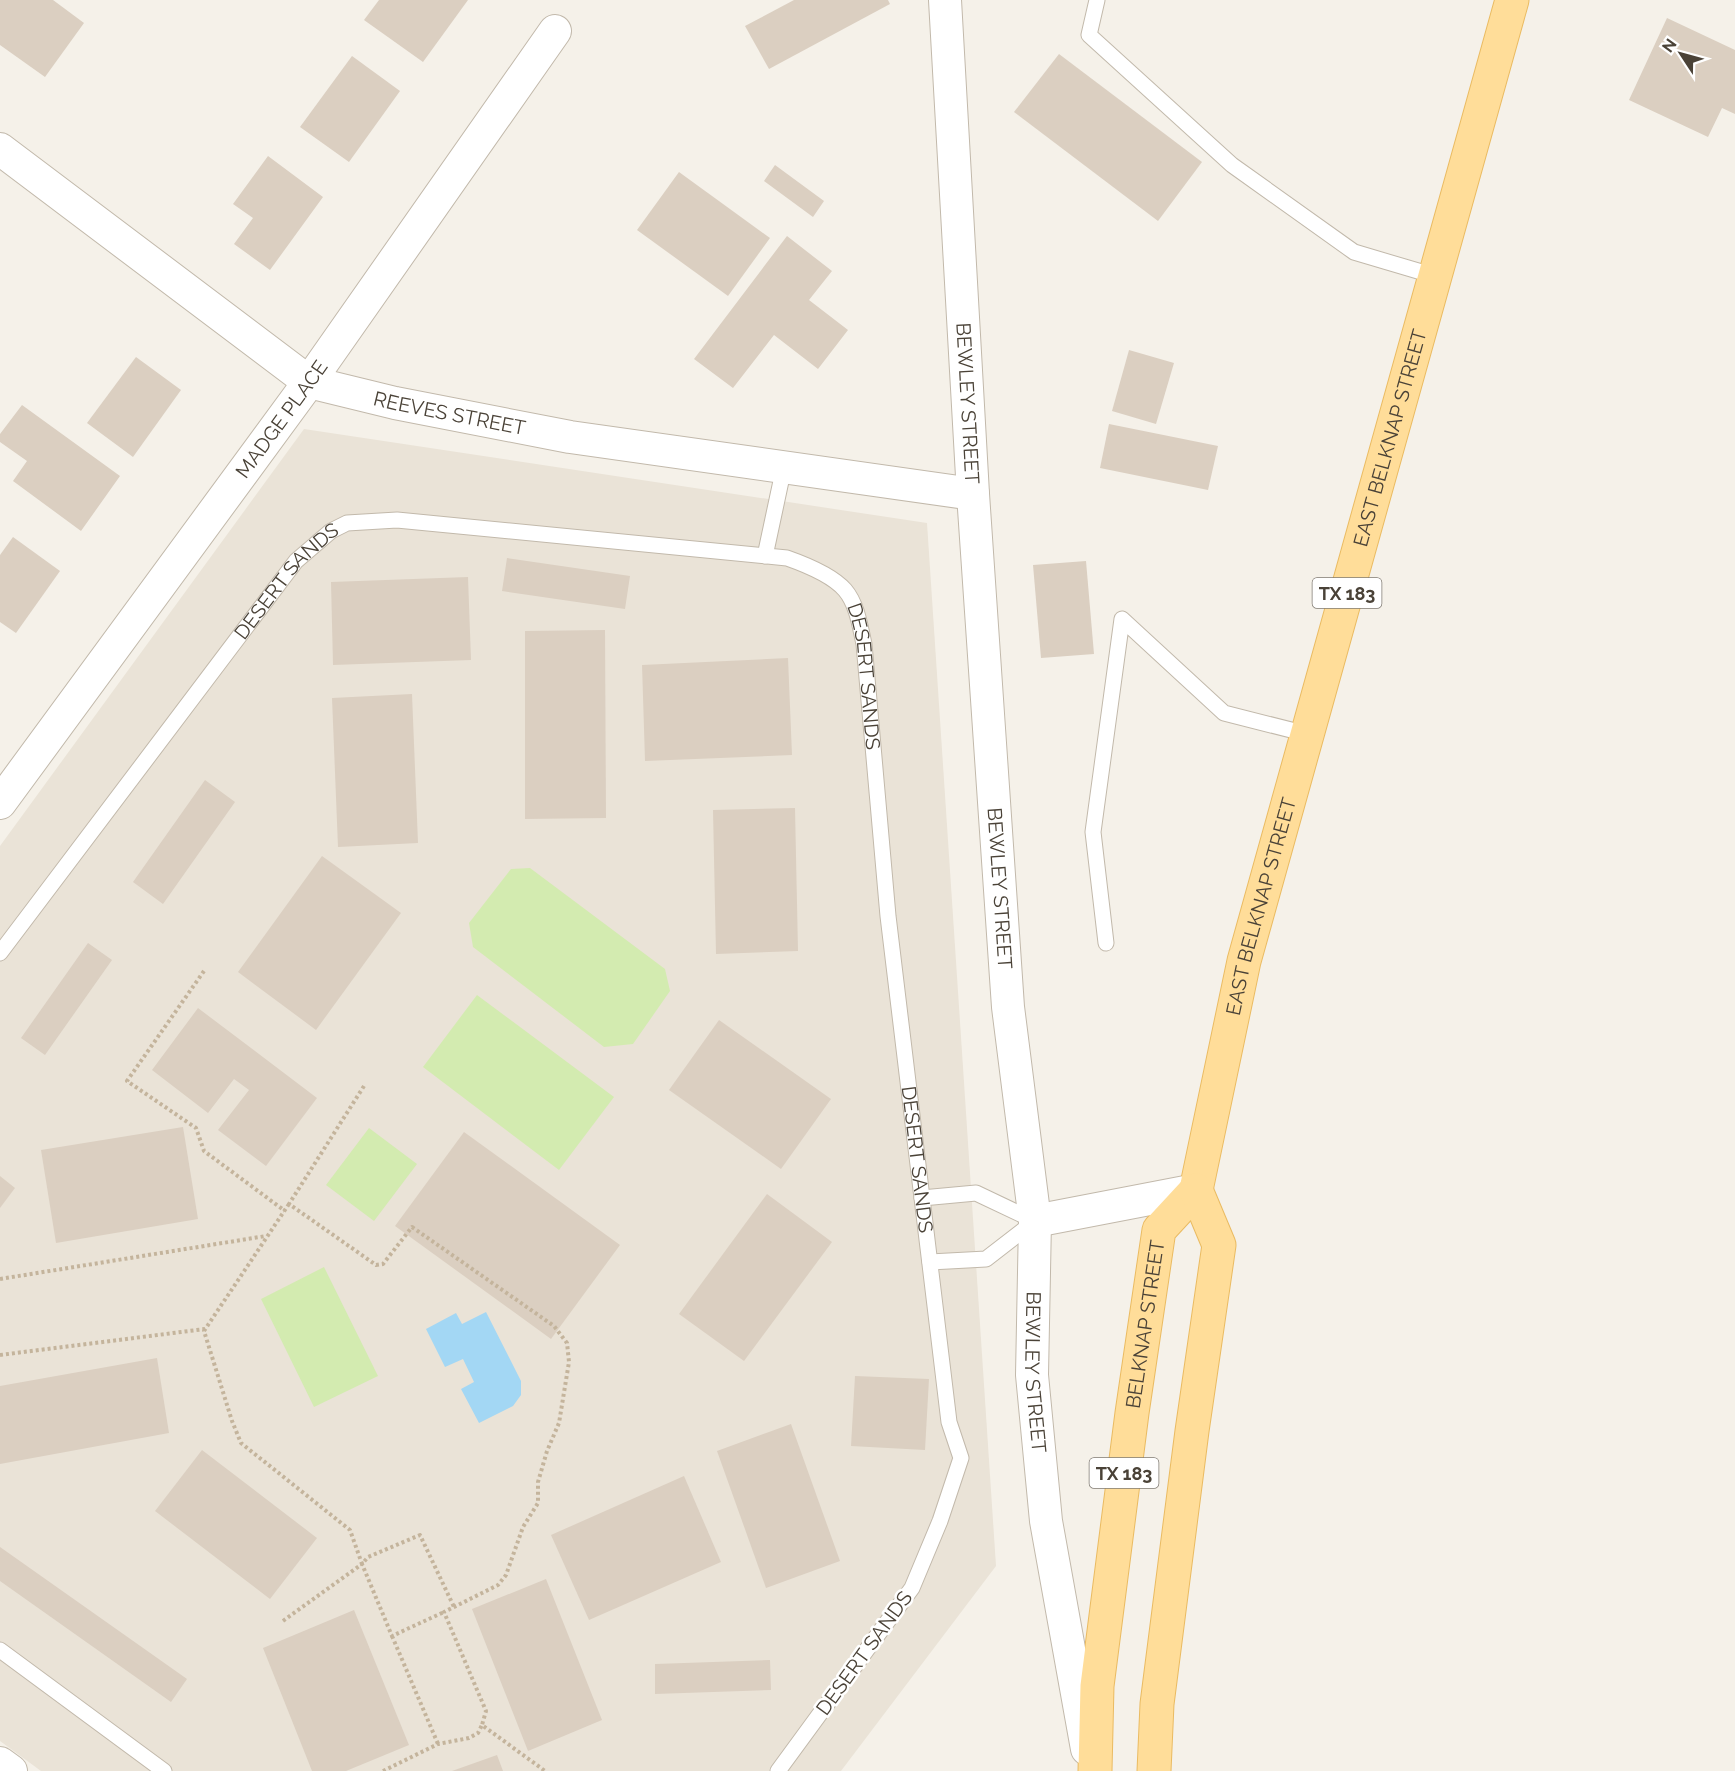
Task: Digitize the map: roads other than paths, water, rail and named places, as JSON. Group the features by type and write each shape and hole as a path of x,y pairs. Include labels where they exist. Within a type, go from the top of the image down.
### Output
{"main road":[{"name":"EAST BELKNAP STREET","path":"1196,1190 1244,961 1512,0"},
{"name":"BELKNAP STREET","path":"1093,1771 1097,1686 1132,1413 1159,1230 1196,1190"},
{"name":"TX 183","path":"1154,1771 1157,1704 1192,1431 1219,1245 1196,1190"}],"street":[{"name":"BEWLEY STREET","path":"945,0 973,494 1008,1006 1035,1221 1032,1376 1046,1521 1093,1771"},
{"name":"MADGE PLACE","path":"0,803 309,382 555,31"},
{"name":"REEVES STREET","path":"0,148 309,382 394,403 570,437 973,494"},
{"path":"1035,1221 1196,1190"},
{"path":"0,1763 11,1771"}],"lane":[{"path":"1097,0 1089,35 1232,165 1354,252 1436,276"},
{"path":"765,556 783,467"},
{"name":"DESERT SANDS","path":"0,953 296,561 331,531 347,523 397,520 787,558 814,568 845,590 858,616 864,644 888,916 949,1422 961,1458 940,1521 912,1588 778,1771"},
{"path":"1106,943 1092,832 1122,619 1224,713 1307,734"},
{"path":"922,1198 976,1193 1035,1221 986,1259 930,1262"},
{"path":"0,1650 164,1771"}],"water":[{"path":"486,1312 521,1381 521,1395 513,1406 479,1423 461,1389 474,1382 463,1359 445,1367 426,1329 456,1313 462,1324"}]}
